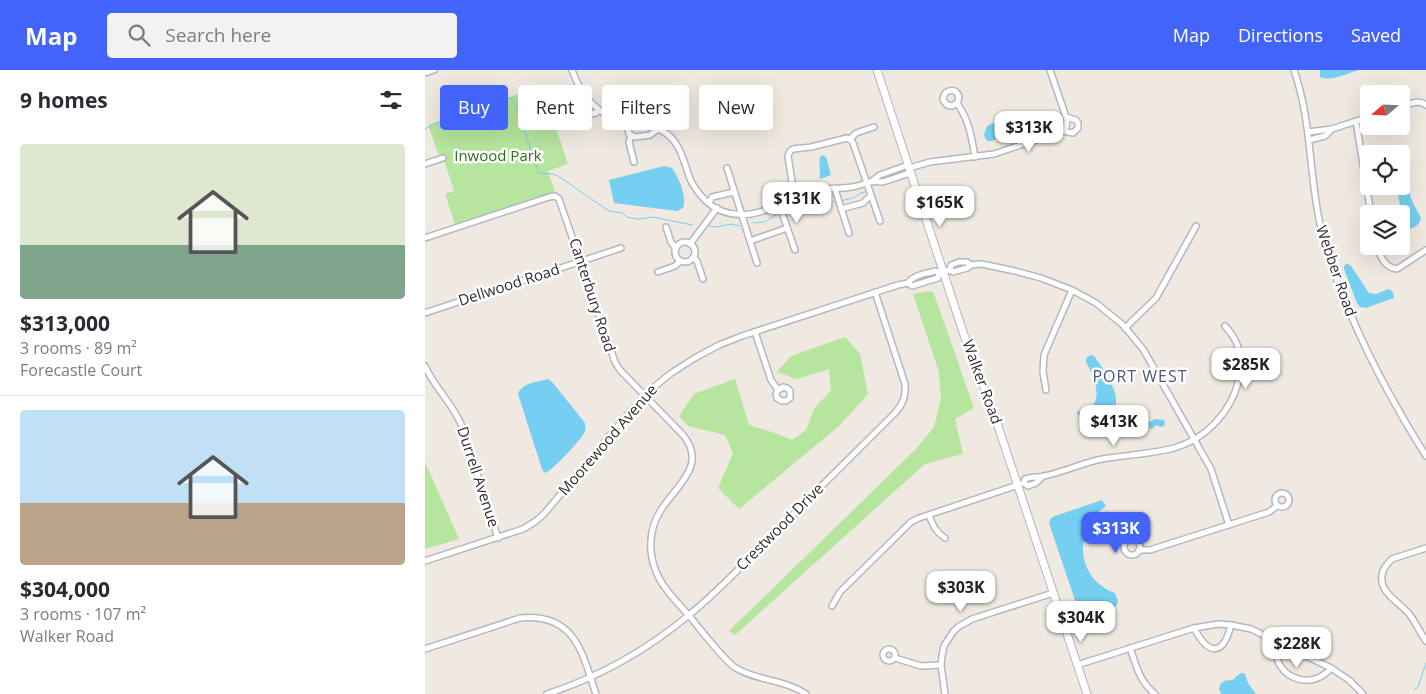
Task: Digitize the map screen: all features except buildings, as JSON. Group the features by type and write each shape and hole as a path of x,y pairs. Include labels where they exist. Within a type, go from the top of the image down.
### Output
{"street":[{"path":"425,73 434,70"},
{"path":"573,70 578,85"},
{"name":"Walker Road","path":"877,70 965,335 1021,484 1053,592 1087,694"},
{"path":"1050,70 1066,117 1067,125 1062,131"},
{"name":"Webber Road","path":"1294,70 1304,104 1319,219 1328,255 1367,352 1391,398 1426,456"},
{"path":"1410,104 1419,101 1425,104"},
{"path":"592,104 602,112"},
{"path":"957,104 965,115 970,128 975,157"},
{"path":"592,114 599,110"},
{"path":"660,130 675,142 692,182 709,204 725,212 741,215 761,212 794,195 810,190 882,182 930,162 975,157 1006,150 1062,131 1073,133 1078,127 1076,120 1066,117"},
{"path":"1308,132 1332,129 1360,120"},
{"path":"1356,121 1370,205"},
{"path":"850,139 856,133 874,127"},
{"path":"1309,140 1325,136 1332,129"},
{"path":"628,130 631,136 639,138 650,135 657,130"},
{"path":"631,136 629,142 634,162"},
{"path":"794,195 788,156 790,151 844,138 850,139 869,183 871,196 880,221"},
{"path":"425,164 443,158"},
{"path":"727,168 757,263"},
{"path":"835,188 849,233"},
{"path":"709,204 713,197 734,192"},
{"path":"841,209 863,203 871,196"},
{"name":"Canterbury Road","path":"425,238 549,197 557,197 562,204 613,359 620,370 691,445 692,463 689,473 660,511 654,525 651,545 653,563 661,581 734,667 743,672 791,685 806,694"},
{"path":"779,204 795,250"},
{"path":"691,244 717,208"},
{"path":"1125,328 1160,292 1175,261 1196,226"},
{"path":"666,227 671,242 676,248 676,256 680,261 687,262 693,257"},
{"path":"750,241 787,228"},
{"path":"676,248 677,245 682,243 691,244"},
{"path":"691,244 693,257 697,261 703,279"},
{"name":"Dellwood Road","path":"425,313 621,248"},
{"path":"1381,255 1389,267 1397,269 1426,250"},
{"path":"658,272 675,266 680,261"},
{"path":"944,271 953,272 971,265 982,264 1041,278 1072,290 1100,306 1125,328 1143,349 1211,469 1229,525"},
{"name":"Moorewood Avenue","path":"425,561 523,529 540,518 645,395 693,358 722,344 755,332 898,284 908,283 912,286 938,278 944,271"},
{"path":"1046,390 1043,372 1044,355 1072,290"},
{"name":"Crestwood Drive","path":"547,694 590,677 641,650 689,616 900,407 905,395 905,384 875,292"},
{"path":"832,606 839,592 908,524 916,520 1021,484 1025,479 1031,477 1042,477 1067,468 1102,460 1172,449 1194,439 1221,417 1229,405 1238,382 1240,368 1239,350 1235,337 1225,326"},
{"path":"755,332 771,380 778,390"},
{"name":"Durrell Avenue","path":"425,366 434,383 456,413 461,424 498,538"},
{"path":"1139,550 1150,550 1229,525 1269,512 1277,506"},
{"path":"929,515 938,534 945,538"},
{"path":"1426,548 1392,559 1384,568 1381,578 1385,591 1409,614 1426,641"},
{"path":"945,694 941,666 942,653 948,638 958,627 965,622 1053,592"},
{"path":"425,649 513,620 539,618 556,624 573,637 580,648 596,694"},
{"path":"1077,665 1194,628 1218,624 1231,625 1251,629 1331,668 1349,680 1363,694"},
{"path":"1194,628 1205,644 1213,649 1225,642 1231,625"},
{"path":"1277,642 1277,662 1285,673 1296,680 1315,681 1331,668"},
{"path":"1130,648 1141,677 1155,694"},
{"path":"895,658 913,665 941,666"}],"green space":[{"name":"Inwood Park","path":"518,94 518,130 557,130 568,164 548,171 555,192 456,227 445,194 454,191 444,160 441,161 428,125 440,121 440,130 508,130 508,98"},
{"path":"933,291 974,408 955,419 963,454 925,464 735,635 729,631 917,448 934,427 941,399 939,372 913,294"},
{"path":"845,337 860,354 868,394 839,426 739,509 718,488 733,453 725,435 688,426 679,416 694,394 735,379 749,425 792,440 806,430 815,407 831,391 829,369 797,379 777,372 791,356"},
{"path":"425,462 459,539 425,549"}],"water":[{"path":"1320,70 1359,70 1324,78 1320,77"},
{"path":"1004,118 1015,122 1020,127 1019,130 991,141 986,140 984,135 987,126"},
{"path":"823,155 826,157 831,175 820,179 820,157"},
{"path":"664,166 672,168 680,182 684,199 683,208 677,211 614,203 609,180"},
{"path":"1398,195 1410,195 1421,218 1417,226 1410,229 1410,205 1400,205"},
{"path":"1346,264 1351,266 1369,293 1376,294 1389,289 1393,292 1394,298 1366,308 1360,307 1344,269"},
{"path":"1093,355 1111,382 1116,403 1113,409 1104,414 1081,419 1077,412 1089,408 1096,399 1096,386 1086,362 1088,356"},
{"path":"548,379 585,423 585,431 554,467 545,473 542,469 518,394 526,385"},
{"path":"1155,419 1164,420 1164,426 1156,425 1152,429 1149,428 1148,423"},
{"path":"1102,500 1106,506 1095,516 1088,527 1083,552 1086,565 1092,576 1102,586 1115,593 1118,601 1114,607 1083,613 1078,609 1049,523 1051,518 1055,516"},
{"path":"1242,673 1245,674 1248,683 1256,694 1221,694 1219,689 1221,683 1232,680"}],"waterway":[{"path":"425,129 438,122 511,98 515,103 540,173 558,176 609,211 622,213 631,218 653,217 692,225"},
{"path":"844,200 865,192"},
{"path":"786,209 833,202"},
{"path":"753,223 765,222 777,214"},
{"path":"709,226 717,227 731,224 740,226"},
{"path":"1414,690 1418,687 1426,663"}],"district":[{"name":"PORT WEST","path":"1140,376"}]}
